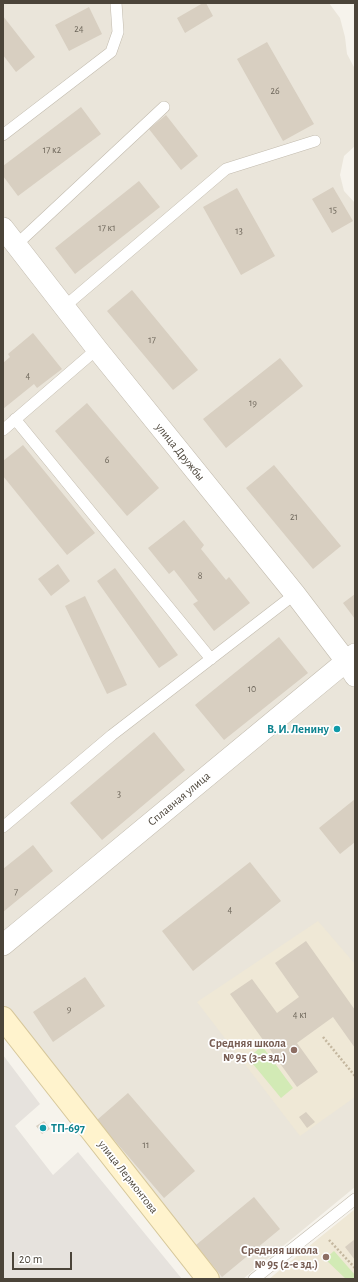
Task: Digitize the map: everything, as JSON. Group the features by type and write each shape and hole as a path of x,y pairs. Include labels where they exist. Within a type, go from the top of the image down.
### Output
{"street":[{"name":"улица Дружбы","path":"3,228 97,349 352,664"},
{"name":"Сплавная улица","path":"3,945 352,664"},
{"name":"улица Лермонтова","path":"3,1018 208,1279"}],"lane":[{"path":"3,135 111,52 118,32 116,3"},
{"path":"16,245 164,106"},
{"path":"64,307 226,169 315,141"},
{"path":"3,430 97,349"},
{"path":"15,419 212,659"},
{"path":"3,827 112,735 295,594"},
{"path":"254,1279 355,1199"}],"path":[{"path":"323,1037 355,1076"},
{"path":"318,1227 355,1268"}],"shaded area":[{"path":"3,3 329,3 340,18 345,37 347,54 355,69 355,146 344,156 340,175 344,191 355,203 355,1187 243,1279 221,1279 159,1207 81,1109 3,1005"},
{"name":"Средняя школа № 95 (3-е зд.)","path":"318,921 355,964 355,1097 300,1136 197,1002"},
{"path":"3,1055 40,1104 15,1126 53,1175 78,1152 182,1279 3,1279"},
{"name":"Средняя школа № 95 (2-е зд.)","path":"355,1209 355,1279 269,1279 324,1234"}],"green space":[{"path":"262,1046 293,1088 281,1098 248,1058"},
{"path":"334,1251 355,1275 355,1279 346,1279 325,1259"}],"building":[{"path":"203,3 206,3 213,16 185,33 177,18"},
{"path":"89,7 102,34 69,51 55,25"},
{"path":"3,16 35,57 16,72 3,55"},
{"path":"267,42 314,124 283,141 237,59"},
{"path":"81,107 101,134 18,196 3,176 3,166"},
{"path":"166,115 198,156 181,170 149,129"},
{"path":"139,181 160,207 75,274 55,248"},
{"path":"333,187 353,221 332,233 312,199"},
{"path":"237,188 275,256 241,275 203,207"},
{"path":"132,290 198,370 173,390 107,311"},
{"path":"33,333 62,369 37,388 34,384 3,409 3,363 10,357 8,354"},
{"path":"280,358 303,386 226,448 203,419"},
{"path":"87,403 159,488 127,516 55,431"},
{"path":"23,445 95,533 67,555 3,476 3,461"},
{"path":"274,465 341,546 313,569 246,488"},
{"path":"184,520 204,545 201,549 226,580 229,577 250,603 214,631 193,604 198,601 174,570 169,574 148,548"},
{"path":"58,564 70,581 51,596 38,579"},
{"path":"115,568 178,655 159,668 97,581"},
{"path":"355,594 355,619 343,603"},
{"path":"85,596 127,685 107,694 65,606"},
{"path":"279,637 308,673 224,740 195,705"},
{"path":"154,732 185,770 102,840 70,803"},
{"path":"355,799 355,842 340,854 319,828"},
{"path":"33,845 53,871 3,912 3,869"},
{"path":"250,862 281,901 193,971 162,931"},
{"path":"306,941 355,1010 355,1048 333,1017 297,1043 318,1072 297,1087 230,994 252,979 277,1013 299,997 275,963"},
{"path":"85,977 105,1006 53,1042 33,1012"},
{"path":"128,1093 195,1171 164,1198 97,1120"},
{"path":"306,1112 315,1122 307,1128 299,1117"},
{"name":"ТП-697","path":"44,1121 50,1129 42,1134 36,1126"},
{"path":"254,1197 280,1229 222,1277 196,1245"},
{"path":"355,1239 355,1260 345,1247"}],"place":[{"name":"В. И. Ленину","path":"337,729"},
{"name":"Средняя школа № 95 (3-е зд.)","path":"294,1050"},
{"name":"ТП-697","path":"43,1128"},
{"name":"Средняя школа № 95 (2-е зд.)","path":"326,1257"}]}
